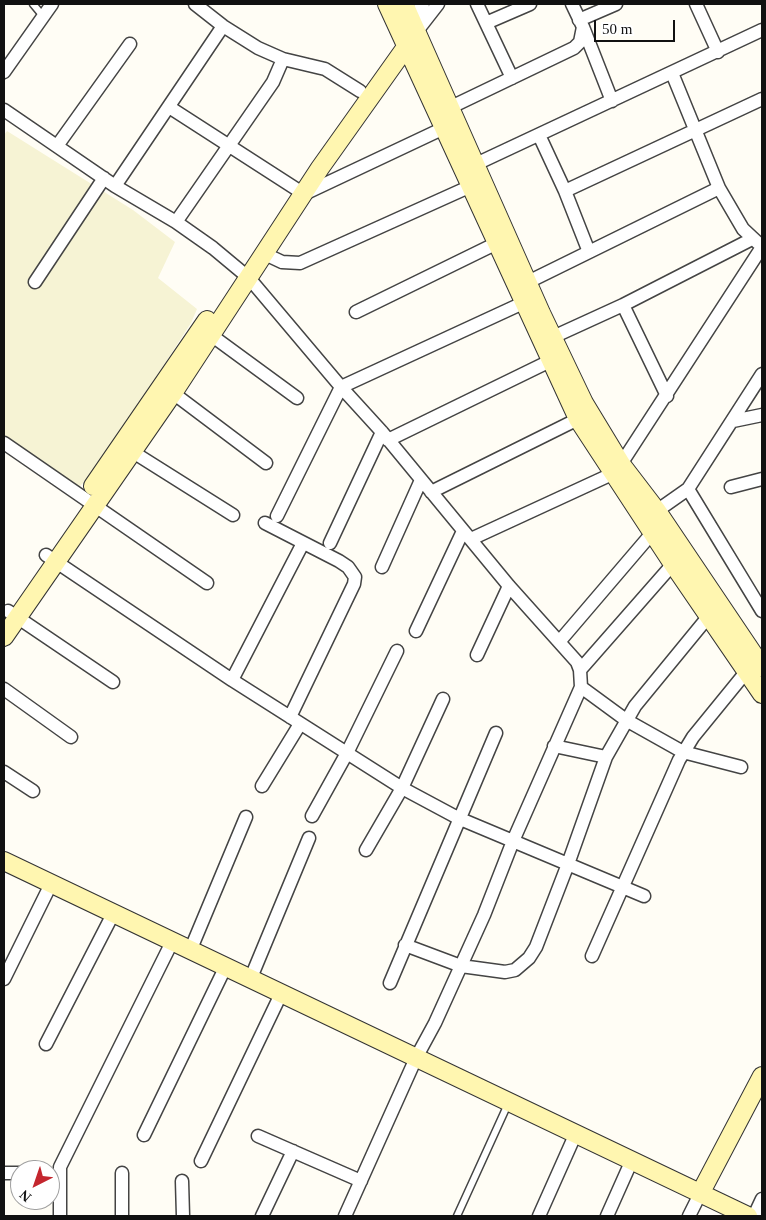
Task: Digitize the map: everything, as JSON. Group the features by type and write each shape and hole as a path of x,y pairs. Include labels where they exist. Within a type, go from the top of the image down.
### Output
{"street":[{"path":"4,72 52,4"},
{"path":"195,4 223,26 258,48 284,59 325,69 360,92"},
{"path":"387,4 408,27 450,108 553,337 616,469"},
{"path":"4,637 10,615 127,449 245,275 423,4"},
{"path":"127,449 173,393 212,335 245,275 265,254 299,191 360,92 408,27 438,4"},
{"path":"477,4 512,78"},
{"path":"486,22 530,4"},
{"path":"572,4 612,101"},
{"path":"581,23 616,4"},
{"path":"696,4 718,52"},
{"path":"450,108 574,48 580,42 581,23"},
{"path":"115,186 223,26"},
{"path":"408,27 444,128 578,419 616,469 754,670 762,694"},
{"path":"476,164 672,74 762,30"},
{"path":"57,146 130,44"},
{"path":"176,222 272,82 284,59"},
{"path":"672,74 719,188 744,229 759,244"},
{"path":"565,191 761,102"},
{"path":"169,107 299,191"},
{"path":"4,110 115,186 176,222 245,275 577,662 580,670 580,687 513,841 484,916 416,1058 345,1216"},
{"path":"299,191 444,128"},
{"path":"539,135 565,191 589,252"},
{"path":"35,282 104,178"},
{"path":"265,254 282,262 300,263 471,186"},
{"path":"528,282 719,188"},
{"path":"356,312 497,243"},
{"path":"553,337 759,244"},
{"path":"416,631 467,535 616,469 667,396 759,244"},
{"path":"277,516 341,388 523,303"},
{"path":"623,305 667,396"},
{"path":"212,335 297,398"},
{"path":"330,543 385,436 550,361"},
{"path":"559,642 651,521 688,489 762,374"},
{"path":"173,393 266,462"},
{"path":"733,421 762,415"},
{"path":"431,492 578,419"},
{"path":"4,443 207,584"},
{"path":"127,449 233,515"},
{"path":"732,487 762,479"},
{"path":"382,567 421,480"},
{"path":"688,489 762,611"},
{"path":"651,521 673,564 708,617 754,670"},
{"path":"262,786 295,720 355,578 348,567 265,523"},
{"path":"232,680 303,543"},
{"path":"51,558 232,680 402,788 458,818 644,896"},
{"path":"580,670 673,564"},
{"path":"477,655 510,586"},
{"path":"10,615 112,682"},
{"path":"406,945 461,966 505,972 515,970 529,958 536,947 568,864 606,757 626,720 708,617"},
{"path":"312,816 347,753 397,651"},
{"path":"592,956 684,752 693,737 754,670"},
{"path":"580,687 626,720 684,752 741,767"},
{"path":"4,689 71,737"},
{"path":"366,850 402,788 443,699"},
{"path":"390,983 458,818 496,733"},
{"path":"554,746 606,757"},
{"path":"4,772 33,792"},
{"path":"190,951 246,817"},
{"path":"250,980 309,838"},
{"path":"4,861 748,1216"},
{"path":"4,979 51,884"},
{"path":"46,1044 113,914"},
{"path":"60,1166 172,942"},
{"path":"144,1135 226,968"},
{"path":"201,1161 280,994"},
{"path":"689,1216 762,1076"},
{"path":"539,1216 576,1133"},
{"path":"258,1136 361,1181"},
{"path":"262,1216 293,1151"},
{"path":"607,1216 632,1160"},
{"path":"122,1173 122,1216"},
{"path":"182,1181 183,1216"},
{"path":"754,1216 762,1199"}],"lane":[{"path":"33,4 43,16"},
{"path":"456,1216 509,1102"}],"shaded area":[{"path":"7,131 133,210 175,242 158,278 197,309 191,323 96,470 78,488 4,435 4,135"}]}
